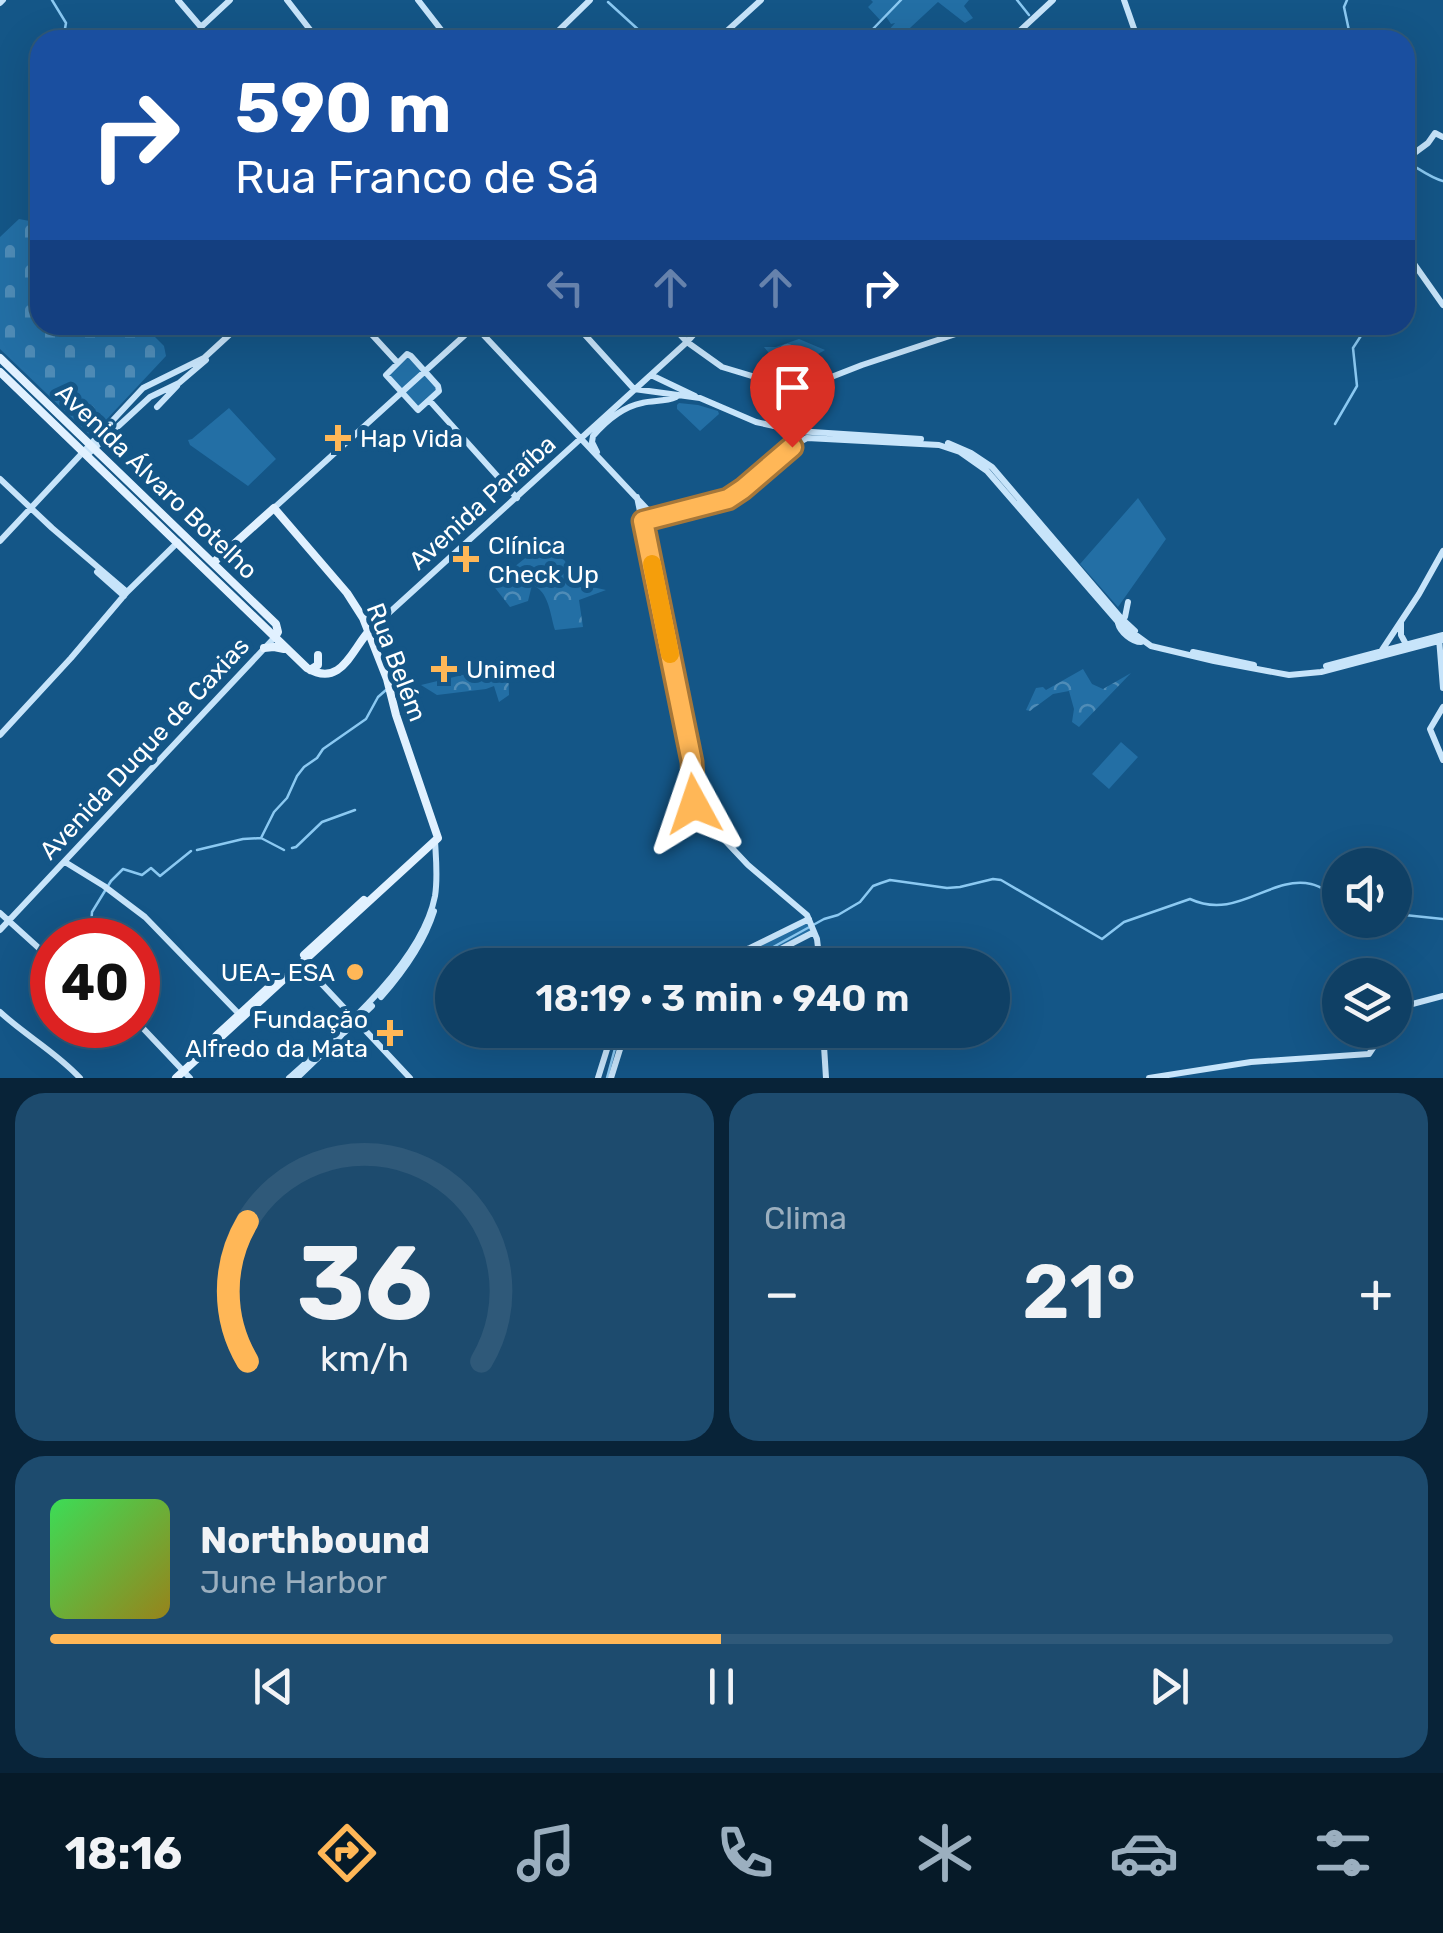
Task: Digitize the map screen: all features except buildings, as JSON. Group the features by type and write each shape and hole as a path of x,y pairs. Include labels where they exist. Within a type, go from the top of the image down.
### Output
{"main road":[{"name":"Avenida Álvaro Botelho","path":"0,358 276,624 278,632 274,637"},
{"path":"0,372 288,652 310,670 318,666 318,655"},
{"path":"214,562 274,508"},
{"name":"Rua Belém","path":"274,508 347,593 369,632 436,834"},
{"name":"Avenida Paraíba","path":"310,670 329,674 345,666 369,632"},
{"path":"264,648 277,647 288,652"},
{"path":"173,1078 185,1072 436,834"},
{"path":"422,851 436,858"},
{"path":"241,1016 329,935"}],"street":[{"path":"178,0 204,30"},
{"path":"201,27 230,0"},
{"path":"287,0 310,30"},
{"path":"418,0 441,30"},
{"path":"562,30 593,0"},
{"path":"728,30 760,0"},
{"path":"1023,30 1056,0"},
{"path":"1124,0 1134,30"},
{"path":"1415,153 1439,135"},
{"path":"1415,265 1443,305"},
{"path":"93,446 143,388 204,358 230,335"},
{"path":"157,407 231,335"},
{"path":"372,335 397,362"},
{"path":"274,508 466,335"},
{"path":"484,335 651,512 668,516"},
{"path":"585,335 634,389 700,398"},
{"path":"680,335 722,367 789,388 803,387 954,335"},
{"name":"Avenida Paraíba","path":"369,632 693,335"},
{"path":"405,354 425,371 439,389 417,410 386,374 405,354"},
{"path":"651,374 657,380 794,436 792,447"},
{"path":"154,381 151,389 160,391"},
{"path":"0,542 93,446 150,396 179,384"},
{"path":"606,464 592,442 602,427 628,407 677,396"},
{"path":"429,400 517,498"},
{"path":"761,424 797,432 930,440 971,452 992,467 1145,640 1285,670 1320,668 1441,638 1443,688"},
{"path":"643,521 728,499 803,439 940,445 969,457 996,480 1122,614"},
{"path":"0,481 125,594"},
{"path":"637,496 693,769 694,801 703,818 748,865 797,905 811,926 818,948"},
{"path":"0,735 125,594 178,542"},
{"path":"1382,653 1443,551"},
{"path":"1400,622 1406,644"},
{"name":"Avenida Duque de Caxias","path":"0,930 274,637"},
{"path":"1388,640 1406,644"},
{"path":"1443,707 1430,729 1443,760"},
{"path":"289,1078 356,1020 383,989 419,934 435,895 436,834"},
{"path":"297,1078 385,992 411,958 432,918 440,881 436,834"},
{"path":"65,862 145,917 241,1016"},
{"path":"0,913 30,940"},
{"path":"750,948 811,926"},
{"path":"784,948 811,926"},
{"path":"302,963 410,1078"},
{"path":"1412,1007 1443,996"},
{"path":"0,1012 80,1078"},
{"path":"160,1045 185,1072"},
{"path":"598,1078 607,1048"},
{"path":"612,1078 621,1048"},
{"path":"824,1048 826,1078"},
{"path":"1149,1078 1199,1074 1252,1062 1369,1054 1373,1048"}],"green space":[{"path":"969,0 964,6 973,18 965,23 938,2 908,30 889,30 895,23 891,24 885,15 880,20 868,7 873,2"},
{"path":"19,219 30,221 30,335 153,335 164,346 166,356 91,436 0,349 0,237"},
{"path":"799,339 825,350 775,379 769,373 774,359 764,347"},
{"path":"408,356 438,389 419,407 388,375"},
{"path":"679,403 698,405 719,414 700,431 677,409"},
{"path":"229,408 276,459 248,486 188,440"},
{"path":"1138,498 1166,539 1118,607 1080,564"},
{"path":"539,547 564,560 583,585 606,590 579,600 583,627 555,630 548,604 538,588 532,585 528,601 510,607 489,580 489,566 508,572"},
{"path":"508,664 509,695 499,702 494,686 437,695 421,685"},
{"path":"1083,669 1092,684 1103,689 1131,673 1079,727 1072,722 1074,709 1069,691 1053,694 1026,710 1036,688 1046,690"},
{"path":"1121,742 1138,757 1109,789 1092,774"},
{"path":"808,922 813,931 780,948 754,948"}],"waterway":[{"path":"52,0 66,23 65,30"},
{"path":"872,30 901,0"},
{"path":"1017,0 1029,15"},
{"path":"1347,0 1344,7 1349,30"},
{"path":"608,2 639,30"},
{"path":"1415,167 1443,181"},
{"path":"1335,424 1357,386 1353,348 1361,335"},
{"path":"261,838 304,767 366,719 386,690"},
{"path":"292,848 322,822 355,810"},
{"path":"197,850 261,838 284,850"},
{"path":"92,918 111,881 123,869 142,875 151,868 160,876 191,851"},
{"path":"771,948 838,915 860,902 873,886 890,880 947,888 1001,880 1102,939 1124,922 1190,899 1223,905 1296,883 1322,888"},
{"path":"1412,916 1443,919"},
{"path":"607,1078 615,1048"}],"slow traffic":[{"path":"652,564 670,654"}],"place":[{"name":"Hap Vida","path":"338,438"},
{"name":"Clínica Check Up","path":"466,559"},
{"name":"Unimed","path":"444,669"},
{"name":"UEA- ESA","path":"355,972"},
{"name":"Fundação Alfredo da Mata","path":"390,1033"}],"route":[{"path":"694,804 692,762 643,521 722,502 792,447"}]}
